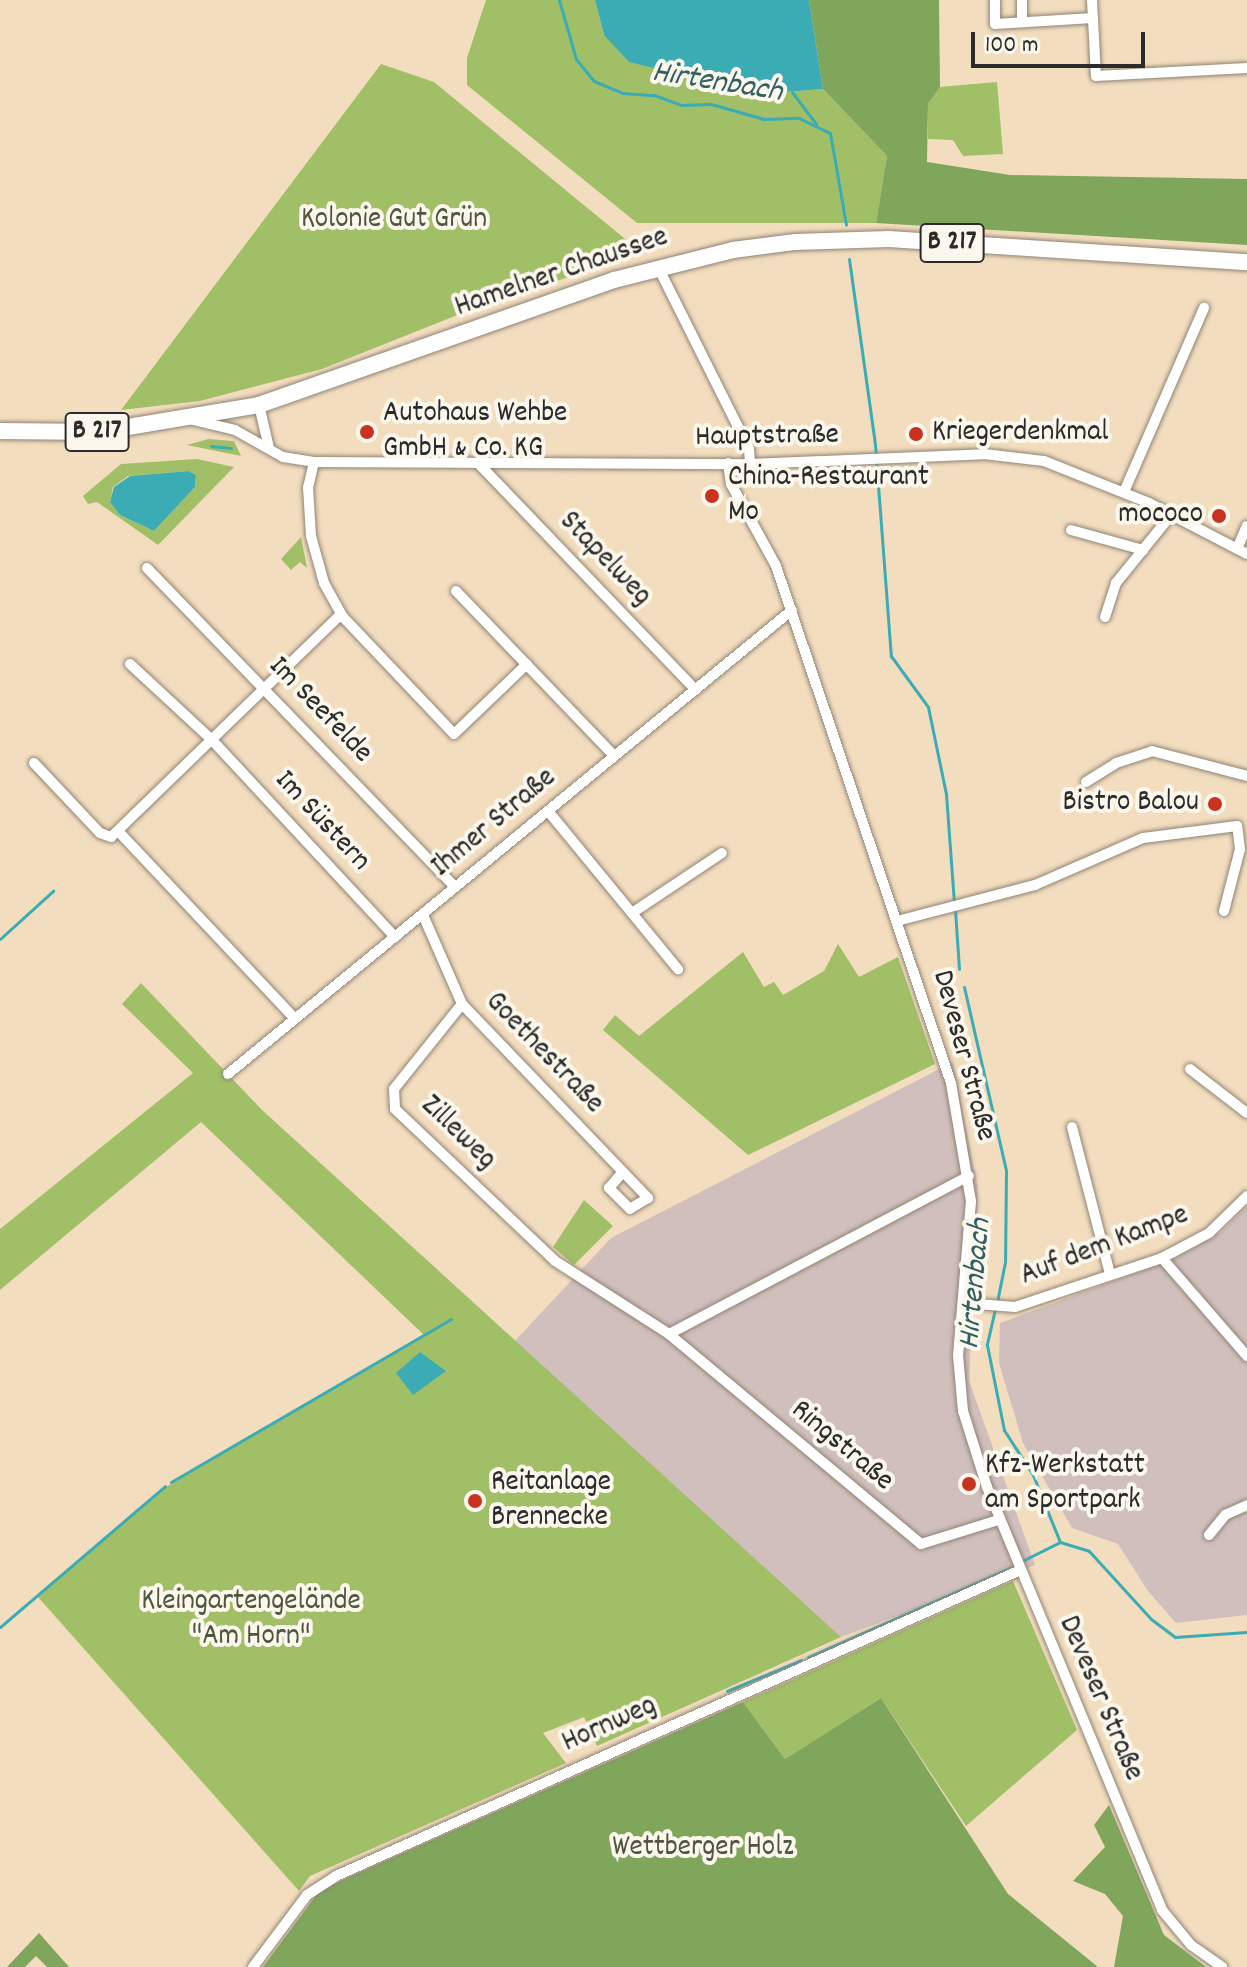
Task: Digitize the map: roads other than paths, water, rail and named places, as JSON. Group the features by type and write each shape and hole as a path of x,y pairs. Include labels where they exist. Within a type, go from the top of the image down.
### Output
{"main road":[{"name":"Hamelner Chaussee","path":"193,420 259,405 658,267 795,242 889,239 1247,262"},
{"name":"B 217","path":"0,431 98,432 193,420"}],"street":[{"path":"995,0 995,24 1093,18"},
{"path":"1022,0 1022,22"},
{"path":"1092,0 1096,76 1247,68"},
{"path":"658,267 749,449 750,464"},
{"path":"1124,492 1204,308"},
{"path":"259,405 269,448"},
{"name":"Hauptstraße","path":"193,420 235,430 283,457 314,462 750,464 984,454 1044,461 1124,492 1242,551"},
{"path":"314,462 308,487 311,536 324,583 341,614 454,734 527,664"},
{"name":"Deveser Straße","path":"728,463 731,484 776,566 792,610 947,1069 969,1176 965,1303 958,1355 963,1411 998,1520 1162,1910 1191,1945 1222,1967"},
{"name":"Stapelweg","path":"479,464 696,690"},
{"path":"1105,617 1116,583 1171,515"},
{"path":"1242,551 1247,526"},
{"path":"1071,530 1143,550"},
{"name":"Im Seefelde","path":"147,568 455,887"},
{"path":"456,591 614,756"},
{"name":"Ihmer Straße","path":"228,1074 792,610"},
{"path":"34,763 100,833 111,837 341,614"},
{"name":"Im Süstern","path":"130,664 212,740 395,937"},
{"path":"1086,782 1116,763 1152,751 1247,776"},
{"path":"548,811 678,969"},
{"path":"897,921 950,909 1056,877 1143,838 1237,826 1247,816"},
{"path":"1224,911 1240,849 1237,826"},
{"path":"118,831 295,1019"},
{"path":"632,913 722,853"},
{"name":"Goethestraße","path":"423,915 462,1004 623,1172"},
{"name":"Zilleweg","path":"462,1004 394,1089 392,1104 555,1261 584,1280"},
{"path":"1190,1069 1247,1113"},
{"path":"1072,1127 1110,1274"},
{"path":"669,1334 969,1176"},
{"name":"Auf dem Kampe","path":"965,1303 1002,1308 1162,1258 1209,1233 1247,1196"},
{"path":"1162,1258 1247,1356"},
{"name":"Ringstraße","path":"584,1280 669,1334 921,1544 998,1520"},
{"path":"1209,1535 1225,1515 1247,1505"},
{"name":"Hornweg","path":"253,1967 307,1895 336,1876 1018,1571"}],"water":[{"path":"595,0 809,0 823,89 762,94 629,62 604,35"},
{"path":"188,471 196,475 195,487 154,531 120,515 110,502 114,487 130,476"},
{"path":"420,1352 446,1371 413,1395 396,1373"}],"waterway":[{"name":"Hirtenbach","path":"559,0 576,59 594,81 622,93 654,95 681,105 711,104 764,119 799,118 830,133 846,225"},
{"path":"792,92 816,124"},
{"name":"Hirtenbach","path":"849,259 875,445 891,656 928,707 946,794 954,903"},
{"path":"211,446 231,448"},
{"path":"0,939 53,891"},
{"name":"Hirtenbach","path":"955,910 959,969"},
{"name":"Hirtenbach","path":"964,987 1006,1171 1005,1262 997,1302"},
{"name":"Hirtenbach","path":"995,1309 987,1345 1004,1430 1033,1475 1060,1542 1089,1551 1151,1619 1175,1637 1247,1632"},
{"path":"171,1482 451,1319"},
{"path":"0,1627 165,1486"},
{"path":"1024,1560 1060,1542"},
{"path":"808,1657 1010,1568"},
{"path":"727,1691 801,1660"}],"place":[{"name":"Autohaus Wehbe GmbH & Co. KG","path":"367,432"},
{"name":"Kriegerdenkmal","path":"916,434"},
{"name":"China-Restaurant Mo","path":"712,496"},
{"name":"mococo","path":"1219,516"},
{"name":"Bistro Balou","path":"1215,804"},
{"name":"Kfz-Werkstatt am Sportpark","path":"969,1484"},
{"name":"Reitanlage Brennecke","path":"475,1501"}],"park label":[{"name":"Kolonie Gut Grün","path":"394,221"},
{"name":"Kleingartengelände \"Am Horn\"","path":"251,1620"},
{"name":"Wettberger Holz","path":"703,1849"}]}
